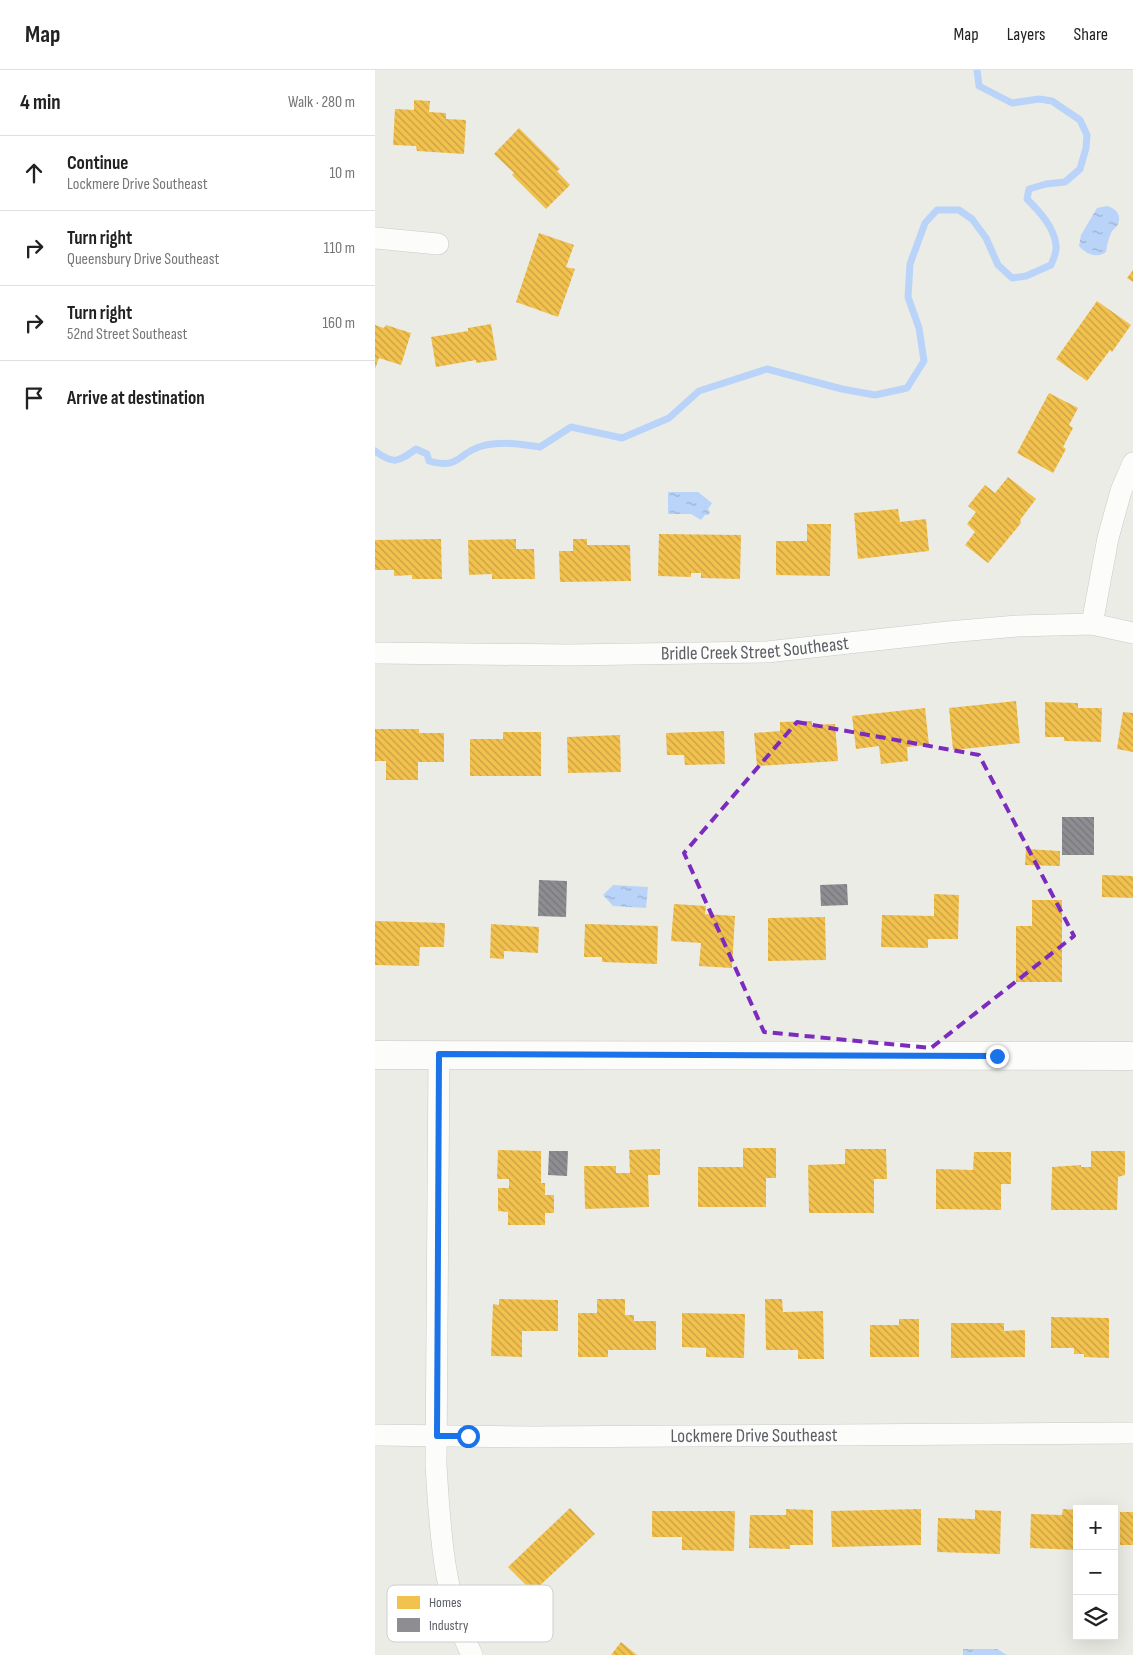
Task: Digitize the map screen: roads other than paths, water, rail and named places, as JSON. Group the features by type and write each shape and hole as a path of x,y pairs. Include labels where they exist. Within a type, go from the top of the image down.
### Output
{"main road":[{"path":"375,1054 1133,1056"}],"street":[{"path":"375,238 438,244"},
{"path":"1092,624 1107,538 1121,491 1133,462"},
{"name":"Bridle Creek Street Southeast","path":"375,653 569,655 767,652 1017,626 1092,624 1133,633"},
{"path":"439,1054 436,1465 439,1522 449,1585"},
{"name":"Lockmere Drive Southeast","path":"375,1436 1133,1433"},
{"path":"466,1642 472,1655"}],"water":[{"path":"1107,206 1117,212 1119,217 1118,224 1110,235 1106,252 1092,255 1079,246 1081,235 1097,208"},
{"path":"668,492 698,492 712,503 708,509 710,512 701,520 691,514 668,514"},
{"path":"613,885 648,887 646,908 613,906 603,895"},
{"path":"963,1649 997,1649 1007,1655 963,1655"}],"waterway":[{"path":"375,451 387,458 396,460 405,457 416,449 427,454 429,461 447,463 458,460 474,449 489,444 540,447 571,427 622,438 669,418 699,391 767,369 842,389 875,395 907,388 924,361 919,328 908,297 910,264 925,223 937,210 959,210 972,219 986,238 998,265 1012,278 1026,276 1051,265 1056,251 1055,239 1046,220 1027,199 1029,189 1046,184 1065,182 1080,169 1086,148 1087,135 1080,120 1052,101 1039,99 1012,103 979,86 977,70"}]}
